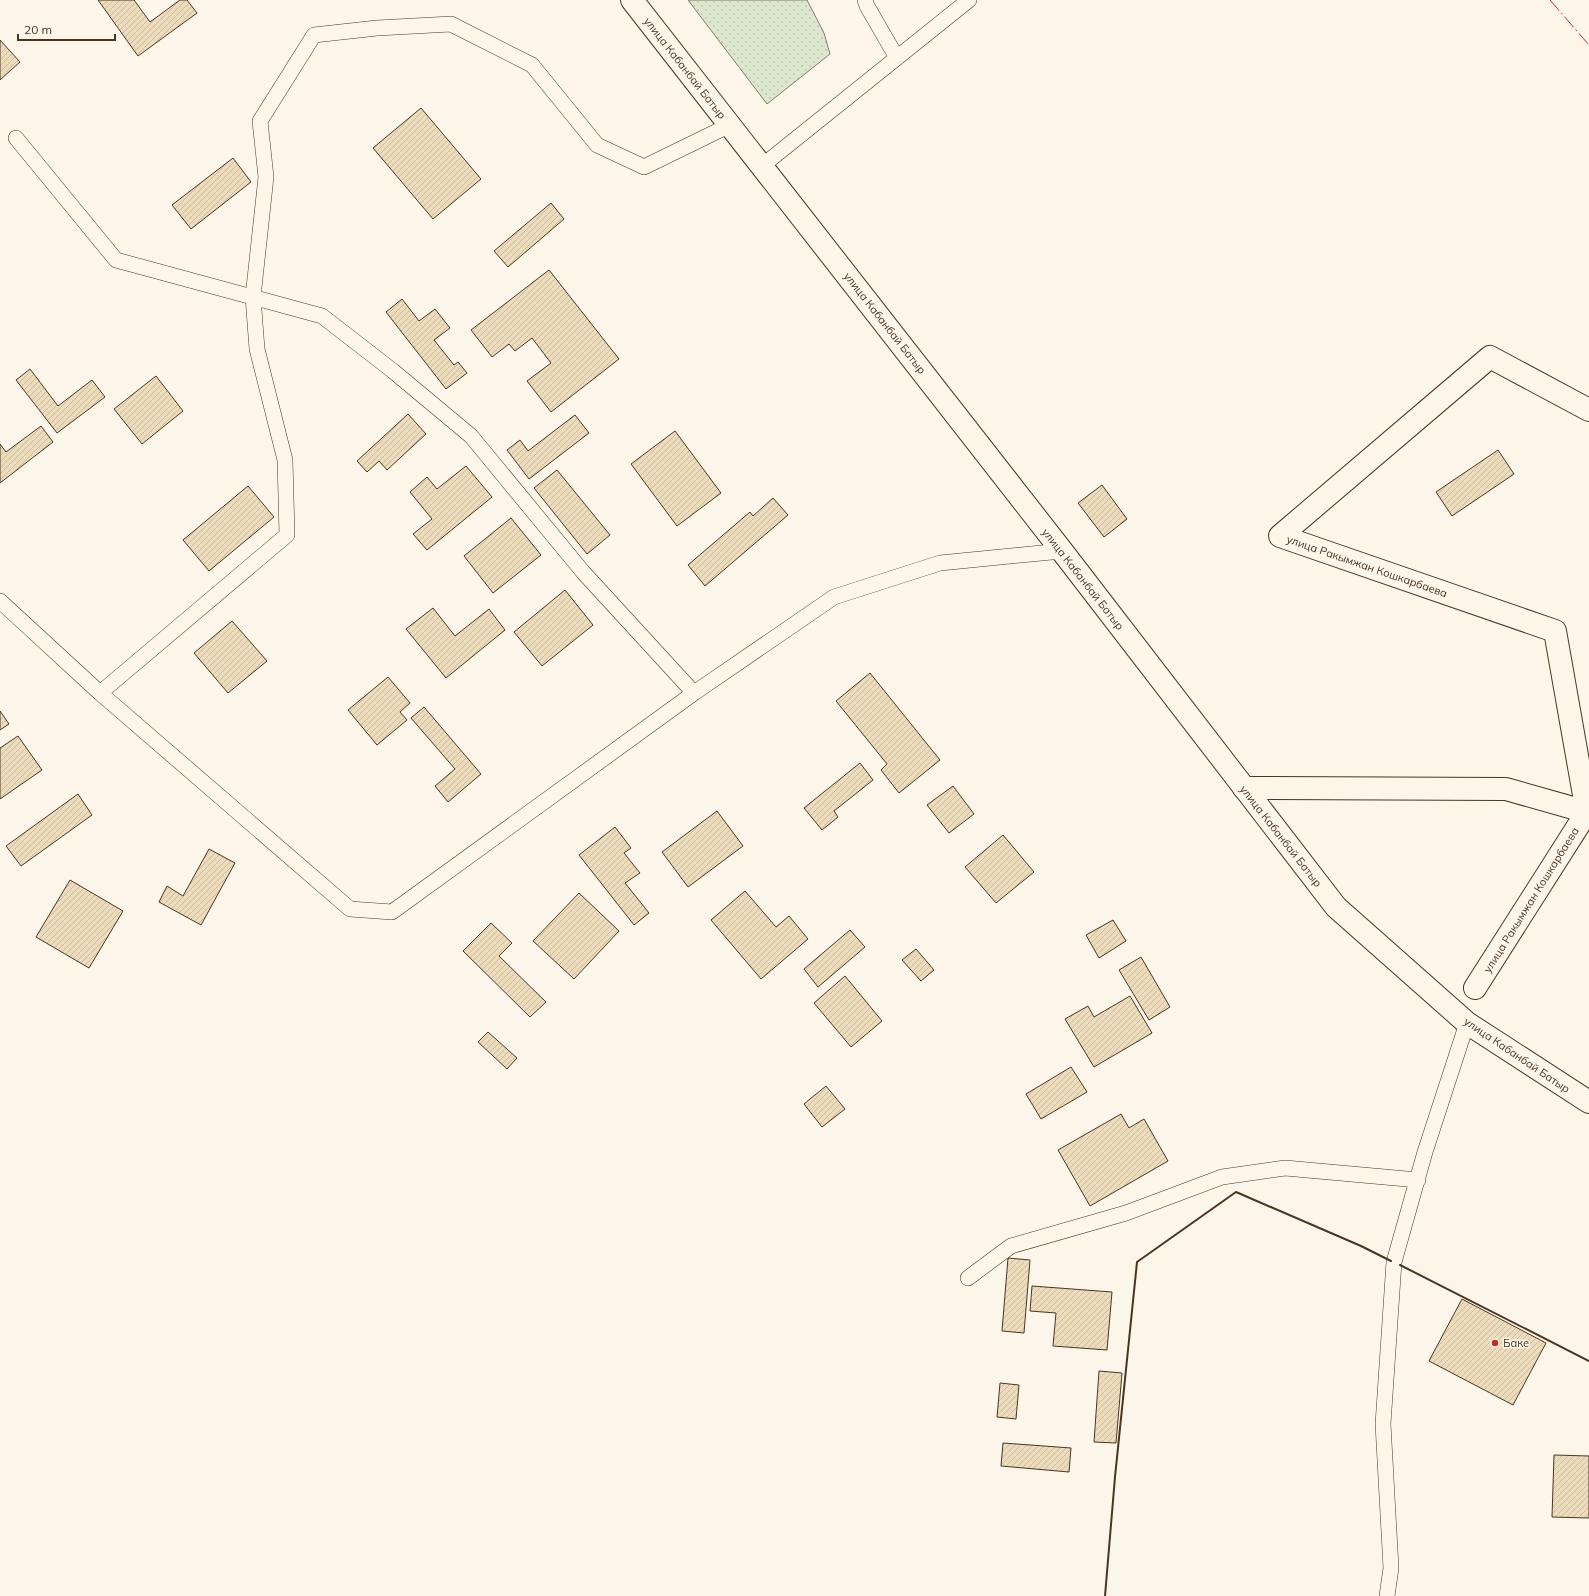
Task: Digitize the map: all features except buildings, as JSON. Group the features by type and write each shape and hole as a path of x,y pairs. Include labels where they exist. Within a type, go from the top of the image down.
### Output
{"main road":[{"name":"улица Кабанбай Батыр","path":"632,0 1062,551 1336,907 1467,1023 1589,1102"},
{"name":"улица Ракымжан Кошкарбаева","path":"1475,988 1588,814 1555,631 1280,536 1490,357 1589,410"},
{"path":"1244,788 1506,789 1588,814"}],"lane":[{"path":"865,0 897,58"},
{"path":"762,166 969,0"},
{"path":"100,693 287,535 285,460 257,349 253,297 266,177 260,122 314,35 377,28 451,24 532,65 597,145 644,167 730,125"},
{"path":"16,138 116,260 322,316 393,371 471,436 583,572 694,692"},
{"path":"0,601 100,693 350,909 392,912 694,692 834,597 940,563 1062,551"},
{"path":"1387,1596 1391,1568 1383,1424 1394,1262 1467,1023"},
{"path":"968,1278 1010,1246 1126,1213 1222,1177 1285,1168 1418,1180"}],"green space":[{"path":"688,0 807,0 824,33 830,54 767,104"}],"wall":[{"path":"1105,1596 1115,1477 1137,1262 1236,1192 1361,1246 1391,1261"},
{"path":"1400,1265 1589,1361"}],"power":[{"path":"1550,0 1589,45"}],"place":[{"name":"Баке","path":"1495,1343"}]}
